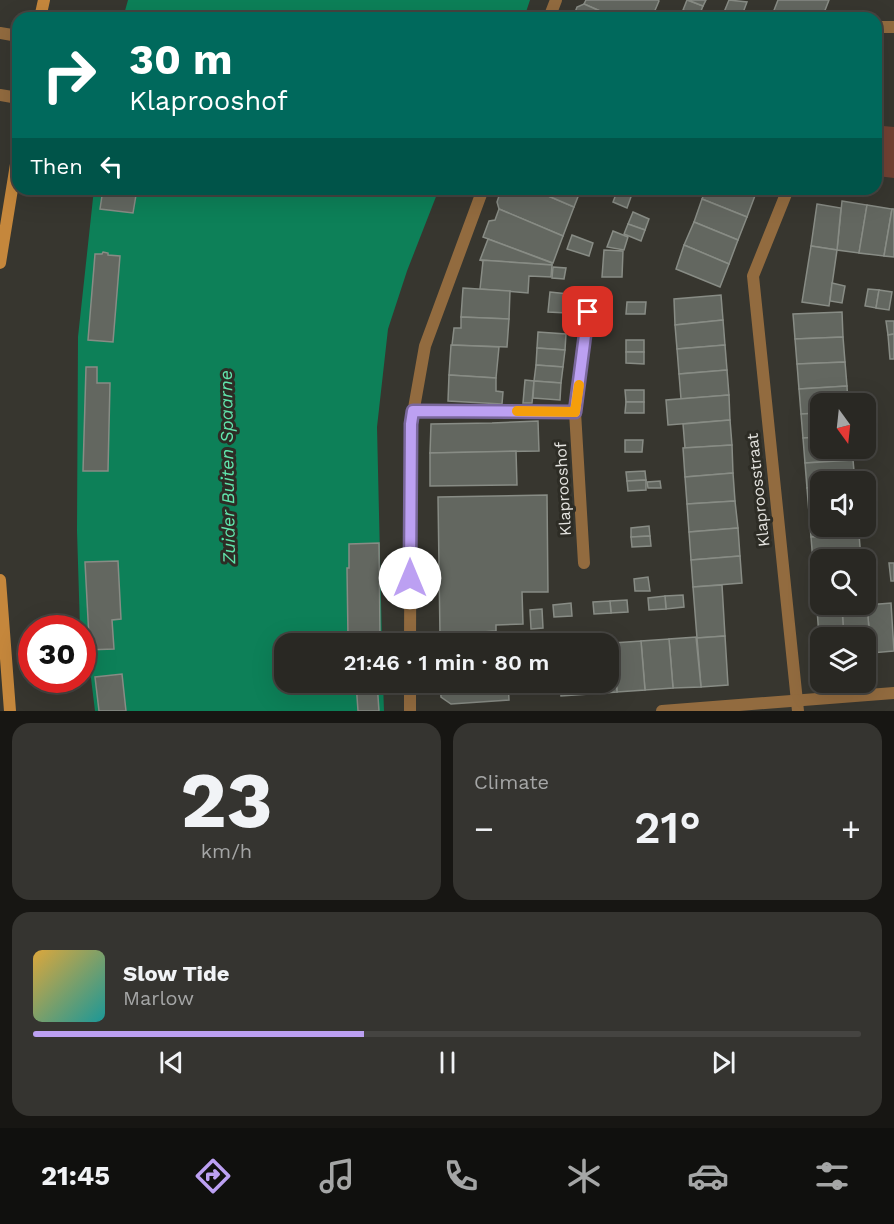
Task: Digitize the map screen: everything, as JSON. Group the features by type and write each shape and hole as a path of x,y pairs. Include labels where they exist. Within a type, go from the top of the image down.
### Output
{"main road":[{"path":"0,263 12,189"},
{"path":"0,580 10,711"}],"street":[{"path":"410,633 411,424 413,411 425,346 481,195"},
{"name":"Klaproosstraat","path":"786,195 753,276 797,706"},
{"name":"Klaprooshof","path":"584,563 575,412 588,312"},
{"path":"413,411 575,412"},
{"path":"410,693 410,711"},
{"path":"662,711 797,706 894,693"}],"shaded area":[{"path":"883,126 894,127 894,178 882,177"}],"water":[{"path":"128,0 530,0 526,12 125,12"},
{"name":"Zuider Buiten Spaarne","path":"93,195 437,195 407,271 388,329 377,427 382,633 274,633 274,693 383,693 384,711 95,711 93,693 96,693 96,615 80,615 77,531 78,337"}],"building":[{"path":"586,0 659,1 654,12 602,12 584,4"},
{"path":"687,0 703,6 701,12 683,10"},
{"path":"688,0 706,0 703,6"},
{"path":"729,0 747,2 743,12 724,12"},
{"path":"778,0 829,0 824,12 773,12"},
{"path":"584,4 602,12 575,12 577,7"},
{"path":"102,195 136,195 133,213 100,209"},
{"path":"499,195 546,195 574,207 563,236 499,209 497,202"},
{"path":"546,195 579,195 574,207"},
{"path":"616,195 632,195 627,208 613,202"},
{"path":"704,195 755,195 747,217 702,199"},
{"path":"702,199 747,217 738,240 694,222"},
{"path":"842,201 867,205 859,253 837,250"},
{"path":"817,204 841,208 837,250 811,246"},
{"path":"867,205 892,209 884,256 859,253"},
{"path":"499,209 563,236 553,263 483,237 489,221 495,220"},
{"path":"892,209 894,209 894,257 884,256"},
{"path":"633,212 649,219 645,230 628,224"},
{"path":"694,222 738,240 729,264 684,245"},
{"path":"628,224 645,230 641,241 624,234"},
{"path":"613,231 628,237 624,250 607,247"},
{"path":"572,235 593,243 589,256 567,249"},
{"path":"488,239 552,263 552,265 480,260"},
{"path":"684,245 729,264 720,287 676,269"},
{"path":"811,246 837,250 829,306 802,302"},
{"path":"604,250 623,251 622,277 602,277"},
{"path":"103,252 120,256 113,342 88,340 95,254"},
{"path":"480,260 552,265 551,277 529,276 528,293 480,289 483,261"},
{"path":"553,267 566,268 564,279 552,278"},
{"path":"832,283 845,286 842,303 830,301"},
{"path":"463,288 510,291 509,319 461,317"},
{"path":"868,289 879,290 876,308 865,306"},
{"path":"879,290 892,292 889,310 876,308"},
{"path":"550,292 568,294 567,313 548,312"},
{"path":"721,295 723,320 675,325 674,299"},
{"path":"627,302 646,302 645,314 626,314"},
{"path":"842,312 843,337 795,339 793,314"},
{"path":"461,317 509,319 507,347 452,345 454,328 461,328"},
{"path":"723,320 725,345 677,349 675,325"},
{"path":"886,321 894,321 894,334 888,335"},
{"path":"538,332 566,334 565,350 537,348"},
{"path":"894,334 894,359 890,359 888,335"},
{"path":"843,337 845,362 797,364 795,339"},
{"path":"626,340 644,340 644,352 626,352"},
{"path":"451,345 499,347 496,378 449,375"},
{"path":"725,345 727,370 679,374 677,349"},
{"path":"537,348 565,350 563,367 536,365"},
{"path":"626,352 644,352 644,364 626,363"},
{"path":"845,362 847,386 799,389 797,364"},
{"path":"536,365 563,367 561,383 534,381"},
{"path":"86,367 97,367 97,383 110,383 108,471 83,471"},
{"path":"727,370 729,395 681,399 679,374"},
{"path":"449,375 496,378 496,391 503,392 502,404 448,401"},
{"path":"525,380 534,381 532,403 523,403"},
{"path":"534,381 561,383 560,400 533,398"},
{"path":"847,386 847,393 810,393 810,414 801,414 799,389"},
{"path":"625,390 644,390 644,402 626,402"},
{"path":"729,395 730,420 668,425 666,400"},
{"path":"626,402 644,402 644,413 625,413"},
{"path":"801,414 810,414 810,438 803,438"},
{"path":"730,420 732,445 685,448 683,424"},
{"path":"538,421 539,451 430,453 431,424"},
{"path":"803,438 810,438 810,459 853,460 805,463"},
{"path":"625,440 643,440 642,452 625,452"},
{"path":"732,445 733,473 685,477 683,448"},
{"path":"516,451 517,485 430,486 430,453"},
{"path":"853,460 854,471 810,471 810,488 807,488 805,463"},
{"path":"645,471 646,480 627,481 626,472"},
{"path":"733,473 735,501 687,504 685,477"},
{"path":"646,480 646,490 628,491 627,481"},
{"path":"660,481 661,488 648,488 647,482"},
{"path":"807,488 810,488 810,513 809,513"},
{"path":"547,495 548,592 522,592 523,624 496,625 496,631 440,633 438,497"},
{"path":"735,501 738,528 689,532 687,504"},
{"path":"649,526 650,536 631,537 631,528"},
{"path":"738,528 740,556 691,560 689,532"},
{"path":"650,536 651,546 632,547 631,537"},
{"path":"811,537 859,537 860,549 812,549"},
{"path":"379,543 380,633 348,633 349,544"},
{"path":"740,556 742,583 693,587 691,560"},
{"path":"118,561 121,619 112,620 114,649 96,650 96,615 88,615 85,562"},
{"path":"889,563 894,563 894,581 891,581"},
{"path":"648,577 650,591 635,591 634,579"},
{"path":"722,585 725,636 697,638 693,587"},
{"path":"683,595 684,607 666,609 665,596"},
{"path":"665,596 666,609 649,610 648,598"},
{"path":"627,600 628,612 611,613 610,601"},
{"path":"610,601 611,613 594,614 593,602"},
{"path":"571,603 572,616 554,617 553,605"},
{"path":"891,603 894,651 876,653 876,627 869,627 868,615 876,615 876,604"},
{"path":"542,609 543,628 531,629 530,610"},
{"path":"817,615 842,615 843,627 818,627"},
{"path":"842,615 868,615 869,627 843,627"},
{"path":"725,636 728,685 701,687 697,638"},
{"path":"696,637 701,687 673,688 669,639"},
{"path":"669,639 673,688 645,690 641,641"},
{"path":"641,641 645,690 619,692 619,643"},
{"path":"122,674 126,711 99,711 96,677"},
{"path":"357,693 378,693 379,711 358,711"},
{"path":"441,693 509,693 509,700 451,704 441,697"},
{"path":"561,693 589,693 589,694 561,696"}],"slow traffic":[{"path":"517,411 575,412 579,385"}],"route":[{"path":"410,578 413,411 575,412 588,312"}]}
